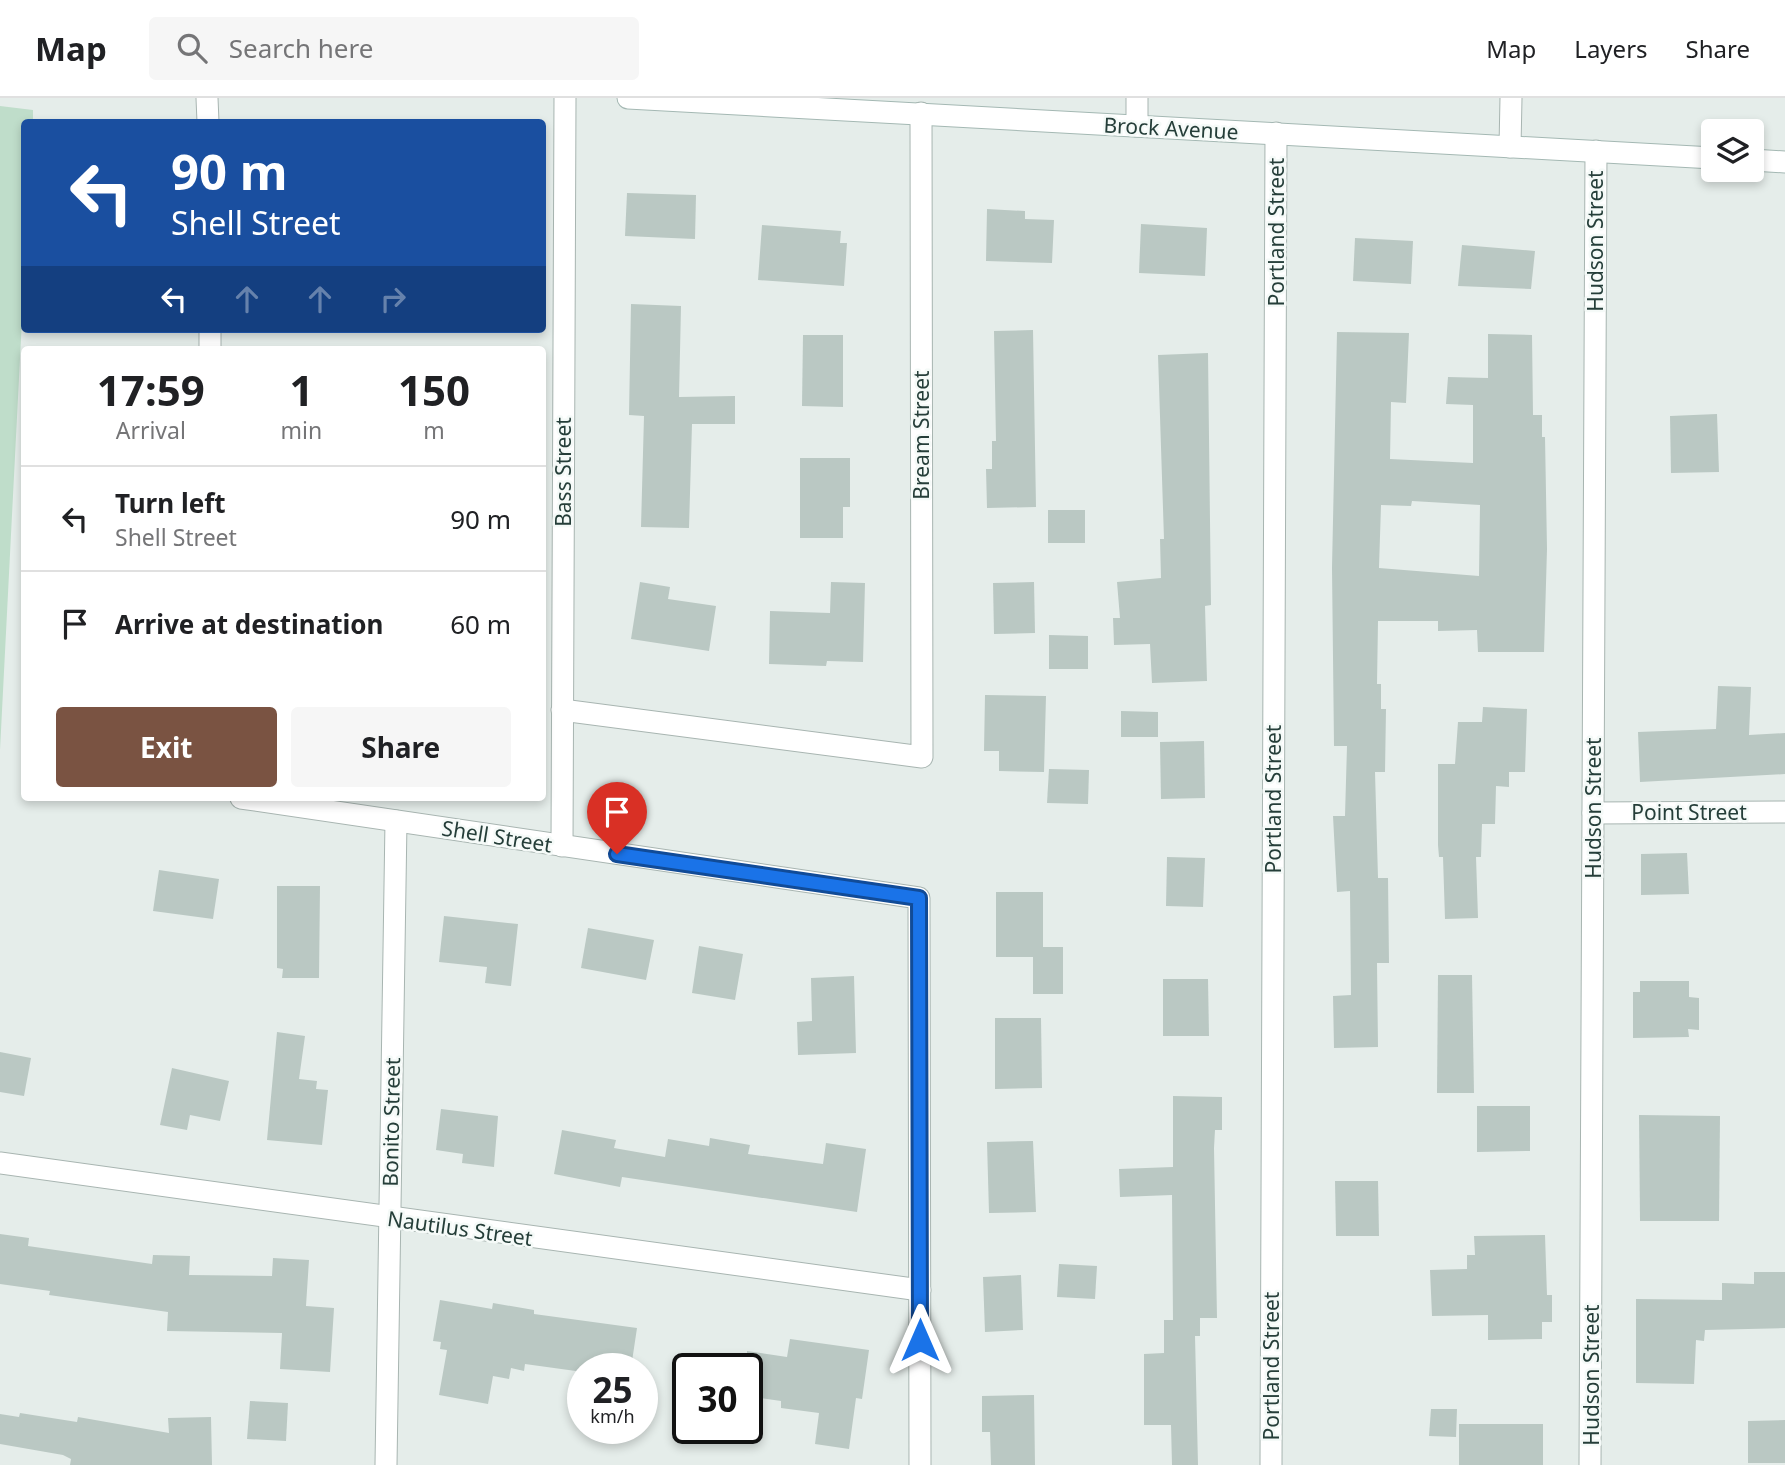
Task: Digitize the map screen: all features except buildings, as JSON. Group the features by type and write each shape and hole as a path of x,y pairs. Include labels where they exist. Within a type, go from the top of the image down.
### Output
{"street":[{"path":"207,98 208,119"},
{"name":"Bass Street","path":"562,846 565,98"},
{"name":"Brock Avenue","path":"628,98 1701,157"},
{"path":"1137,98 1137,126"},
{"path":"1510,147 1511,98"},
{"name":"Bream Street","path":"562,710 922,757 921,113"},
{"name":"Portland Street","path":"1271,1465 1276,134"},
{"name":"Hudson Street","path":"1590,1465 1596,151"},
{"path":"1764,161 1785,162"},
{"name":"Shell Street","path":"261,801 919,898 920,1290"},
{"name":"Point Street","path":"1592,813 1785,812"},
{"name":"Bonito Street","path":"386,1465 396,821"},
{"name":"Nautilus Street","path":"0,1163 920,1290"},
{"path":"920,1290 920,1465"}],"green space":[{"path":"0,106 33,110 33,119 21,119 21,333 0,750"}],"route":[{"path":"617,854 919,898 920,1340"}]}
